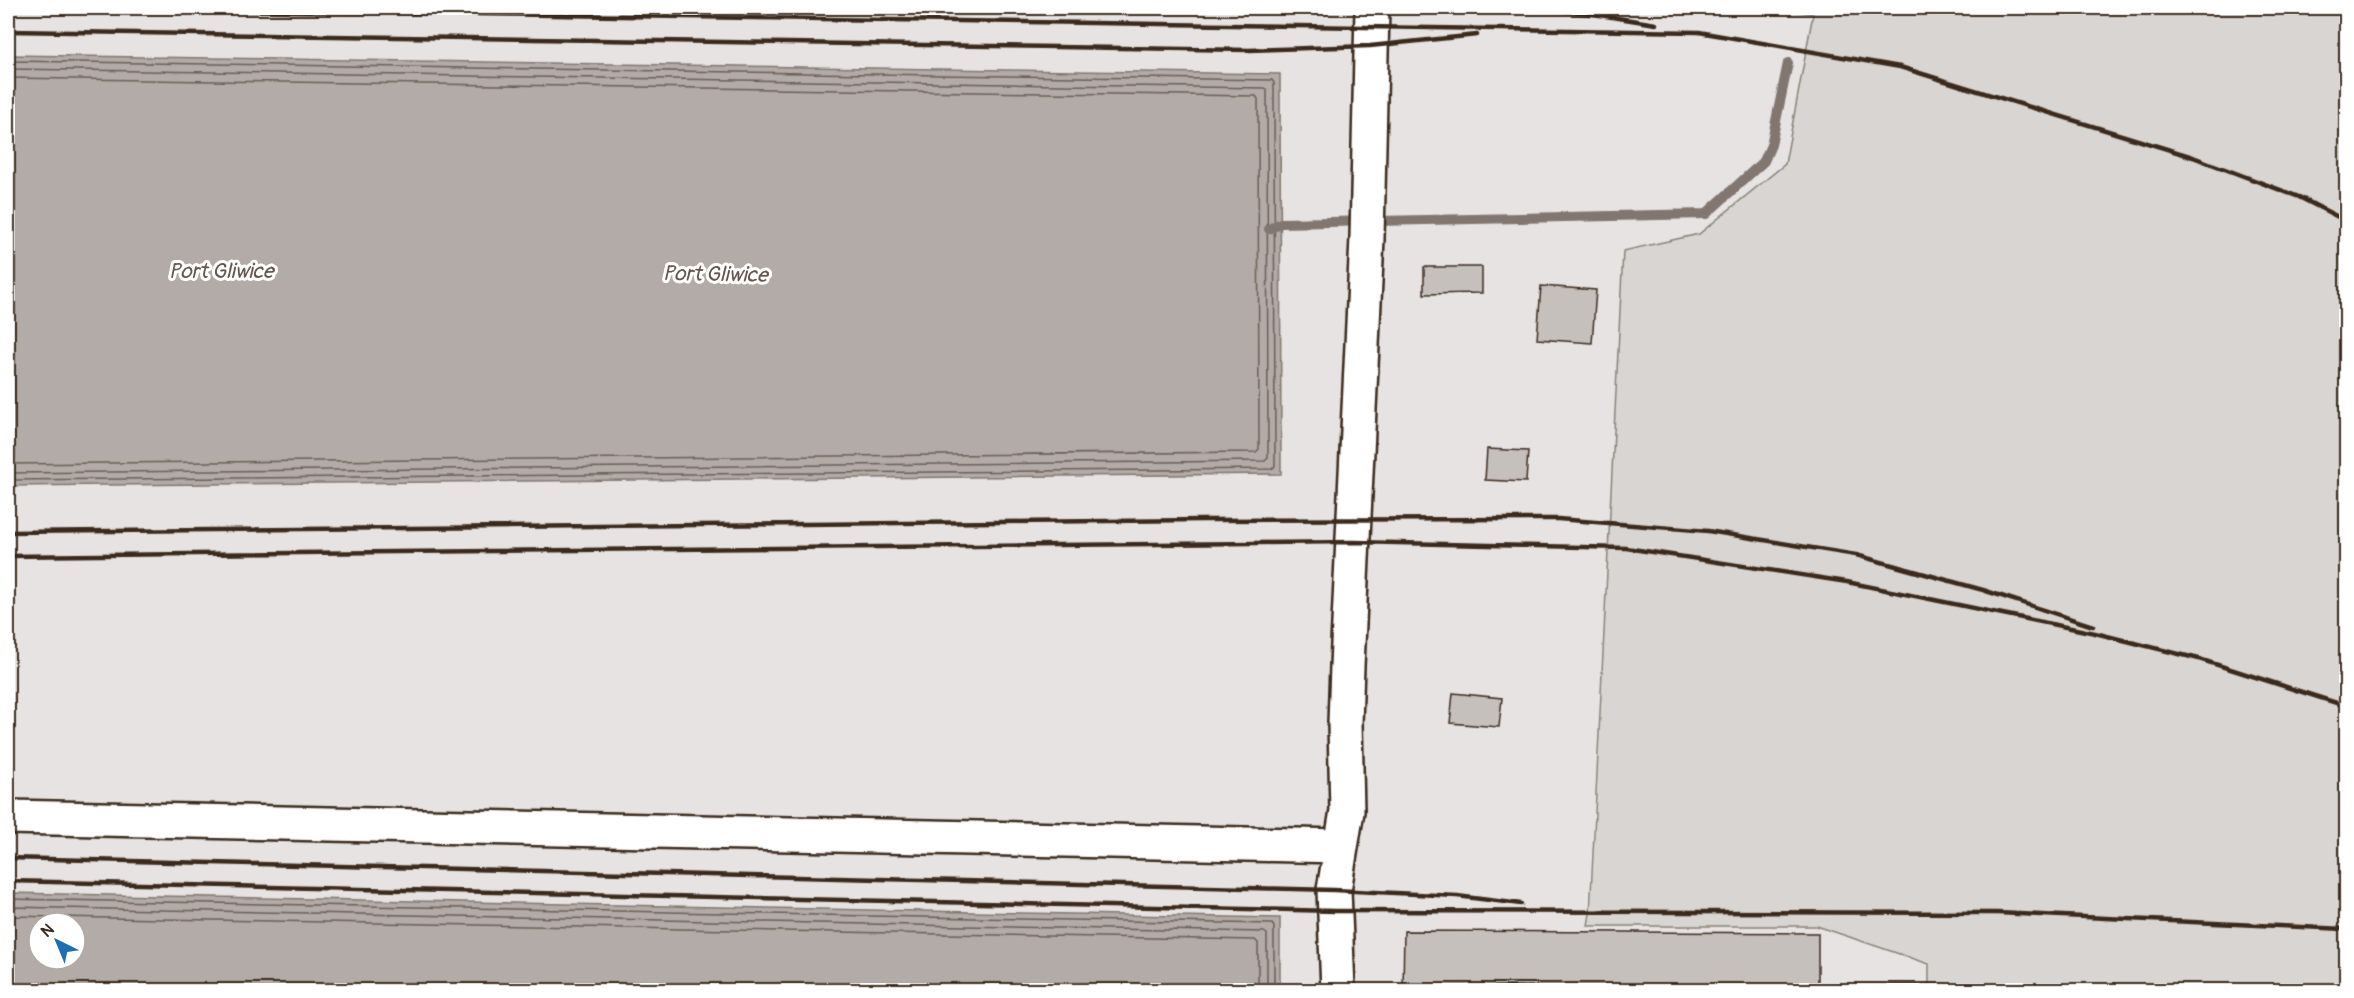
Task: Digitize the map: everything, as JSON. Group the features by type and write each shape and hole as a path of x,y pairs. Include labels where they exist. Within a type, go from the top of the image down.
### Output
{"lane":[{"path":"1338,990 1334,890 1347,811 1345,723 1367,238 1372,8"},
{"path":"8,817 1341,846"}],"shaded area":[{"path":"8,8 1775,8 1814,13 1785,164 1699,234 1623,251 1588,925 1817,926 1929,964 1929,990 8,990"},
{"path":"1775,8 2346,8 2346,990 1929,990 1929,964 1817,926 1588,926 1623,251 1699,234 1785,164 1813,14"}],"water":[{"name":"Port Gliwice","path":"8,55 1280,74 1281,474 8,486"},
{"path":"8,893 1280,918 1280,990 8,990"}],"building":[{"path":"1424,267 1482,267 1482,293 1424,294"},
{"path":"1541,286 1596,290 1592,343 1537,339"},
{"path":"1487,449 1528,451 1526,482 1485,480"},
{"path":"1453,693 1502,698 1499,727 1450,723"},
{"path":"1404,931 1818,933 1818,990 1403,990"}],"waterway":[{"path":"1269,229 1281,223 1706,214 1764,161 1771,145 1788,63"}],"railway":[{"path":"77,8 1699,32 1900,67 2193,157 2299,197 2346,221"},
{"path":"1522,8 1593,14 1656,24"},
{"path":"8,31 1249,50 1370,46 1477,35"},
{"path":"8,532 1203,520 1558,519 1708,531 1856,555 1983,590 2093,626"},
{"path":"8,556 1353,542 1626,548 1847,582 2095,633 2199,659 2346,706"},
{"path":"8,858 1334,890 1457,896 1521,904"},
{"path":"8,881 1335,911 1997,913 2346,929"},
{"path":"1425,988 1929,986 2259,990"}]}
